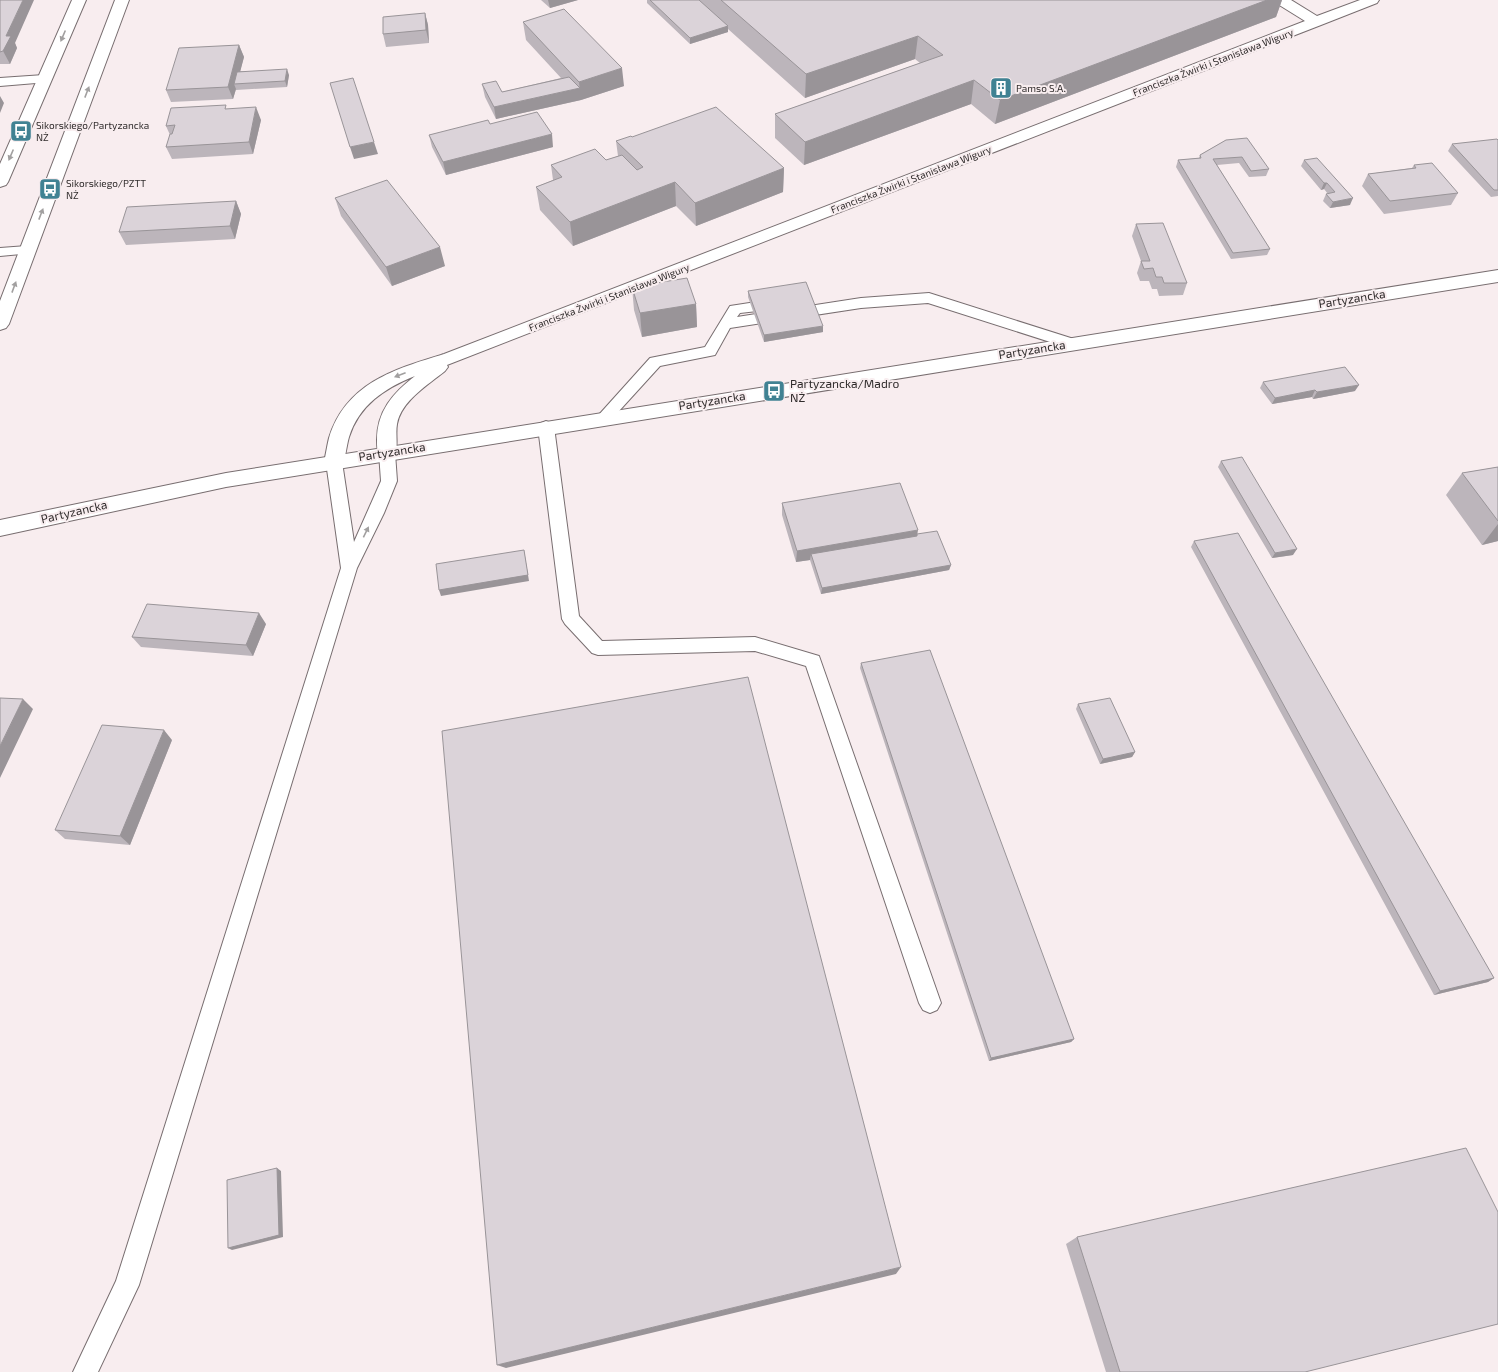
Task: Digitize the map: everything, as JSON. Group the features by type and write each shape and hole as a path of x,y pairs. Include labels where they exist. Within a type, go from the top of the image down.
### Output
{"main road":[{"path":"0,182 79,0"},
{"path":"0,324 122,0"},
{"path":"1281,0 1316,22"},
{"name":"Franciszka Żwirki i Stanisława Wigury","path":"334,462 336,443 341,429 358,401 367,392 383,382 418,368 450,358 1372,0"},
{"name":"Partyzancka","path":"0,528 226,480 546,427 1498,276"},
{"name":"Franciszka Żwirki i Stanisława Wigury","path":"387,453 387,431 390,415 410,390 450,358"}],"lane":[{"path":"0,82 44,79"},
{"path":"0,252 27,250"},
{"path":"604,418 655,362 710,351 721,330 861,303 929,298 1072,344"},
{"path":"546,427 570,619 598,648 755,644 813,662 930,1003"},
{"path":"85,1372 127,1285 349,568 376,513 388,481 387,453"},
{"path":"334,462 349,568"}],"building":[{"path":"0,0 23,0 6,36 11,36 3,51 0,52"},
{"path":"650,0 699,0 728,26 690,38"},
{"name":"Pamso S.A.","path":"721,0 1267,0 1000,100 974,80 805,142 775,114 943,55 918,36 806,74"},
{"path":"564,9 622,68 579,82 523,22"},
{"path":"425,13 426,30 383,34 383,17"},
{"path":"239,45 228,87 166,90 179,48"},
{"path":"287,69 285,81 234,84 237,72"},
{"path":"569,77 580,88 494,107 482,84 496,81 502,92"},
{"path":"353,78 374,142 350,147 330,83"},
{"path":"226,105 225,109 256,107 249,142 166,147 170,134 172,134 175,125 166,126 171,108"},
{"path":"716,107 784,168 695,203 675,182 570,222 536,187 562,177 551,165 595,149 606,160 622,155 637,170 643,167 616,141 631,136 632,137"},
{"path":"537,112 552,134 443,162 429,135 488,120 490,124"},
{"path":"1247,138 1269,169 1251,171 1242,157 1213,159 1270,249 1233,253 1178,160 1201,158 1200,155 1226,140"},
{"path":"1497,139 1498,190 1494,190 1452,144"},
{"path":"1317,158 1353,198 1333,202 1326,194 1335,192 1327,183 1324,183 1304,160"},
{"path":"1432,163 1458,193 1390,201 1368,174 1416,168 1414,165"},
{"path":"387,180 440,247 386,267 335,198"},
{"path":"236,201 230,226 119,232 127,207"},
{"path":"1163,223 1187,283 1164,283 1162,277 1156,277 1153,268 1144,269 1141,261 1150,261 1136,224"},
{"path":"687,278 696,304 640,313 632,287"},
{"path":"806,282 823,326 764,335 748,291"},
{"path":"1345,367 1359,385 1317,392 1315,390 1275,398 1263,382"},
{"path":"1242,457 1297,549 1275,553 1221,461"},
{"path":"1498,467 1498,521 1462,473"},
{"path":"900,483 918,530 797,551 782,503"},
{"path":"937,531 951,565 822,588 811,554 917,536 917,534"},
{"path":"1238,533 1494,978 1440,991 1194,541"},
{"path":"524,550 528,575 439,590 436,564"},
{"path":"147,604 259,613 246,645 132,637"},
{"path":"930,650 1074,1039 991,1058 861,663"},
{"path":"748,677 901,1267 497,1365 442,731"},
{"path":"0,698 23,699 0,746"},
{"path":"1110,698 1135,752 1103,759 1078,704"},
{"path":"102,725 164,730 120,836 55,830"},
{"path":"1466,1148 1498,1212 1498,1324 1305,1372 1120,1372 1077,1237"},
{"path":"277,1168 279,1235 228,1248 227,1180"}],"place":[{"name":"Pamso S.A.","path":"1001,88"},
{"name":"Sikorskiego/Partyzancka NŻ","path":"21,131"},
{"name":"Sikorskiego/PZTT NŻ","path":"50,189"},
{"name":"Partyzancka/Madro NŻ","path":"774,391"}]}
